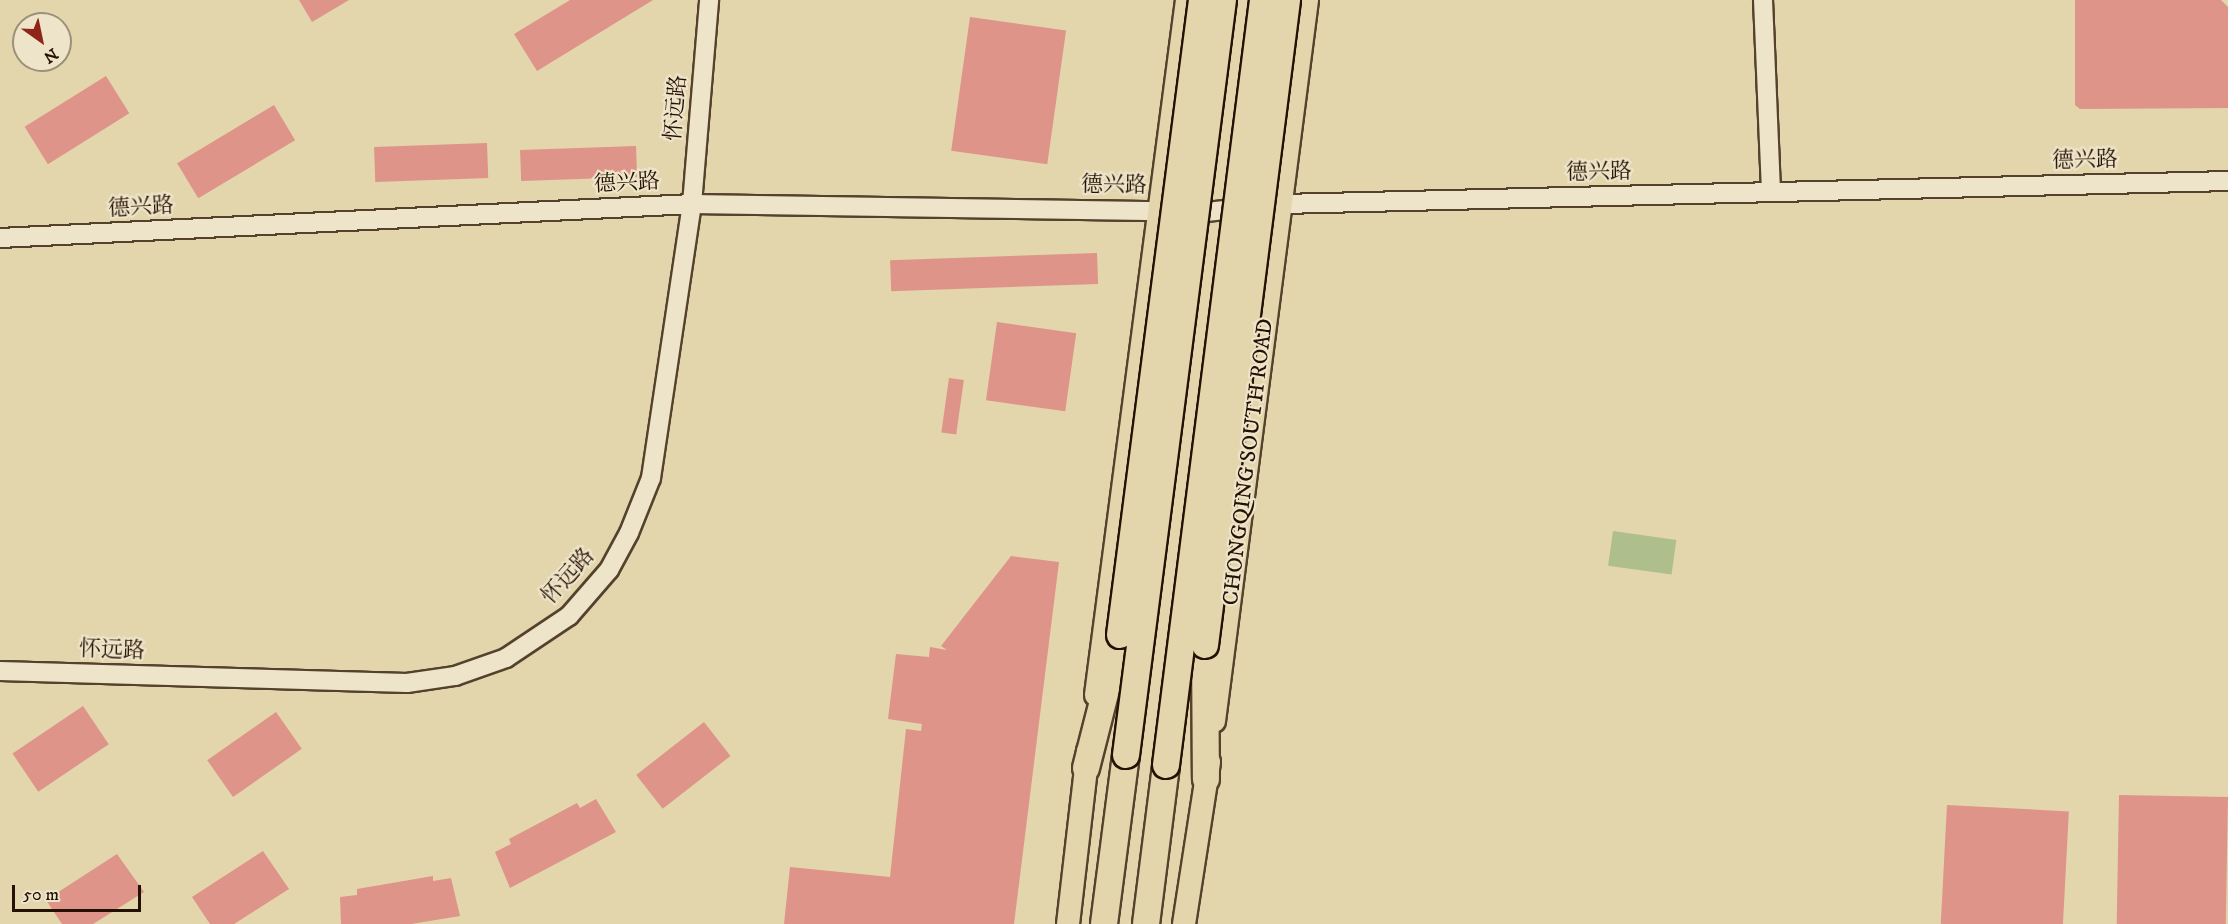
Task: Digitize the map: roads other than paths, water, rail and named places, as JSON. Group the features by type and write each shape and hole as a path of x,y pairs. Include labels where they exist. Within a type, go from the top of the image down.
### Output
{"highway":[{"path":"1086,768 1120,635 1202,0"},
{"path":"1104,924 1223,0"},
{"path":"1146,924 1263,0"},
{"path":"1206,779 1205,645 1287,0"}],"main road":[{"path":"1068,924 1086,768 1187,0"},
{"name":"CHONGQING SOUTH ROAD","path":"1184,924 1206,779 1307,0"}],"street":[{"name":"怀远路","path":"0,670 406,683 455,676 506,658 569,616 609,570 629,533 651,478 692,204 709,0"},
{"path":"1763,0 1771,192"},
{"name":"德兴路","path":"0,238 692,204 1206,212 1282,204 2228,181"}]}
